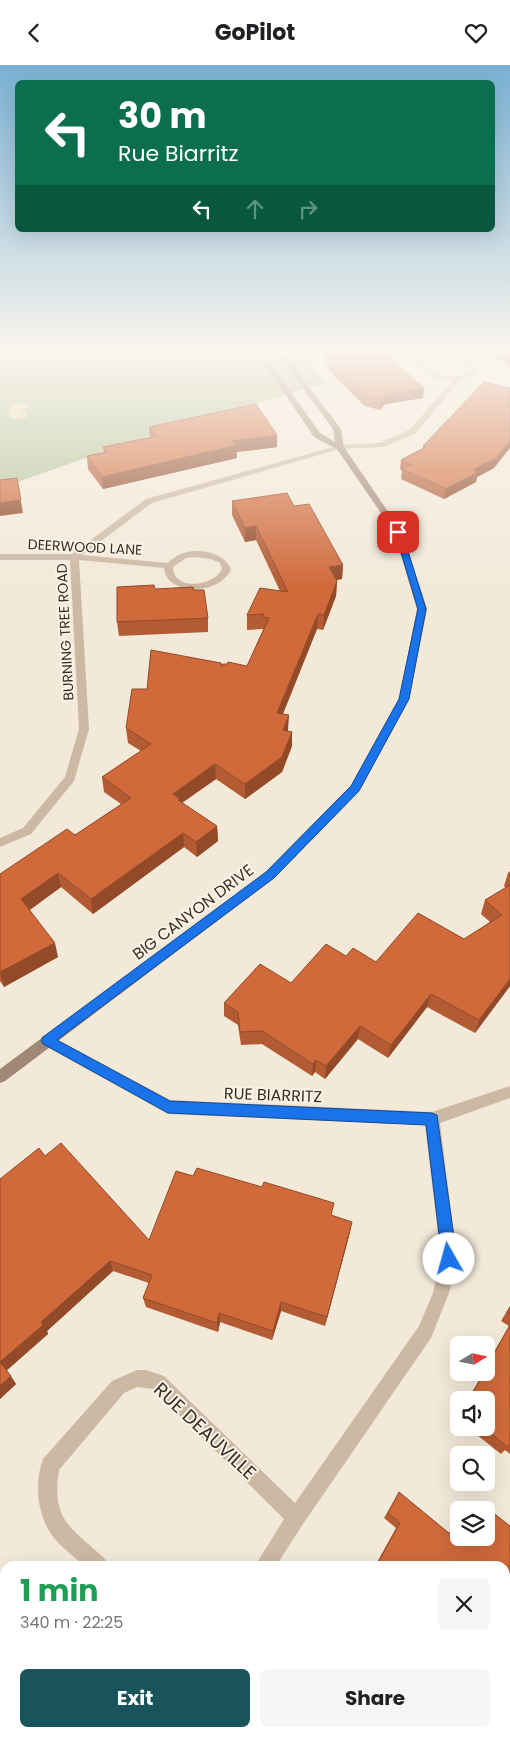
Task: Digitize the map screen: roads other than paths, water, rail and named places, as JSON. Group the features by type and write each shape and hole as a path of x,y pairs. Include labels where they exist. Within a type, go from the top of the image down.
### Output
{"street":[{"name":"BIG CANYON DRIVE","path":"315,431 318,435 340,447"},
{"name":"BIG CANYON DRIVE","path":"0,1077 270,875 355,788 404,699 422,609 398,532 340,447 337,431"},
{"name":"BURNING TREE ROAD","path":"0,843 27,831 70,778 84,729 74,557 149,501 340,447 380,445 413,431"},
{"path":"206,554 224,561 228,567 227,573 214,584 190,586 172,578 168,572 169,566 183,556 206,554"},
{"name":"DEERWOOD LANE","path":"0,557 74,557 169,566"},
{"name":"RUE BIARRITZ","path":"47,1041 168,1107 432,1119 510,1092"},
{"path":"268,1561 296,1517 425,1332 441,1293 449,1259 432,1119"},
{"name":"RUE DEAUVILLE","path":"93,1561 58,1528 49,1510 47,1485 50,1466 118,1387 129,1380 142,1377 158,1382 296,1517"}]}
